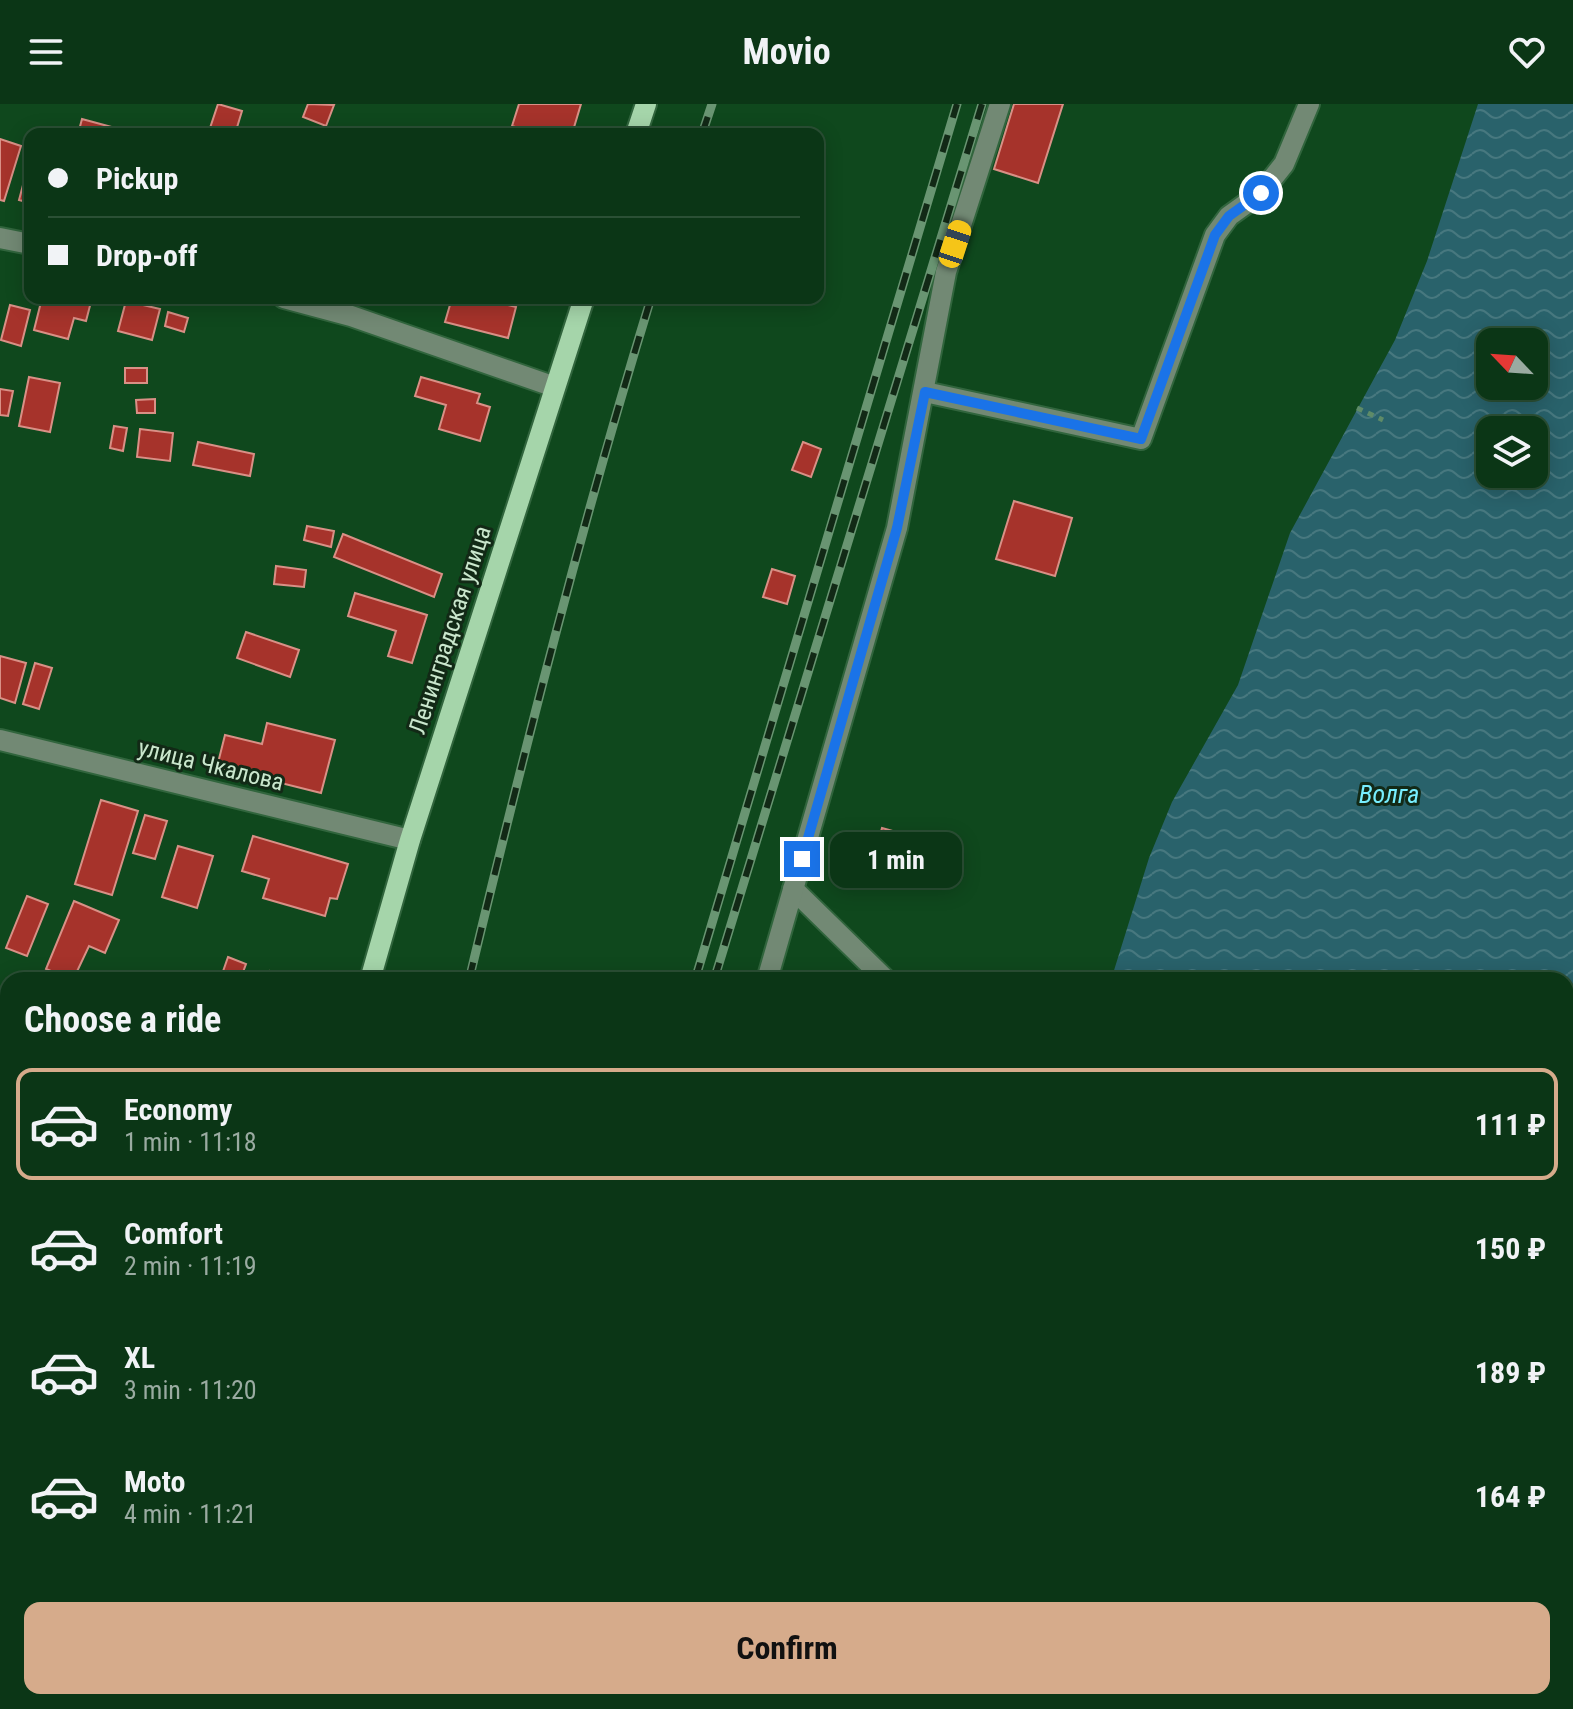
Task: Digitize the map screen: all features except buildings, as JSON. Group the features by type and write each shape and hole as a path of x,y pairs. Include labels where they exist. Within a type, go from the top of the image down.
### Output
{"main road":[{"path":"638,128 646,104"},
{"name":"Ленинградская улица","path":"372,972 410,840 582,304"}],"street":[{"path":"769,972 897,528 946,272 1000,104"},
{"path":"925,392 1141,439 1215,235 1229,216 1261,193 1284,164 1309,104"},
{"path":"0,238 24,243"},
{"path":"306,304 351,316 555,387"},
{"name":"улица Чкалова","path":"0,740 410,840"},
{"path":"793,889 878,972"}],"path":[{"path":"1357,408 1383,420"}],"water":[{"name":"Волга","path":"1478,104 1573,104 1573,972 1113,972 1149,858 1172,802 1238,685 1290,533 1395,340 1427,261"}],"railway":[{"path":"704,128 712,104"},
{"path":"697,972 957,104"},
{"path":"716,972 982,104"},
{"path":"471,972 555,638 649,304"}],"route":[{"path":"802,859 897,528 925,392 1141,439 1215,235 1229,216 1261,193"}]}
